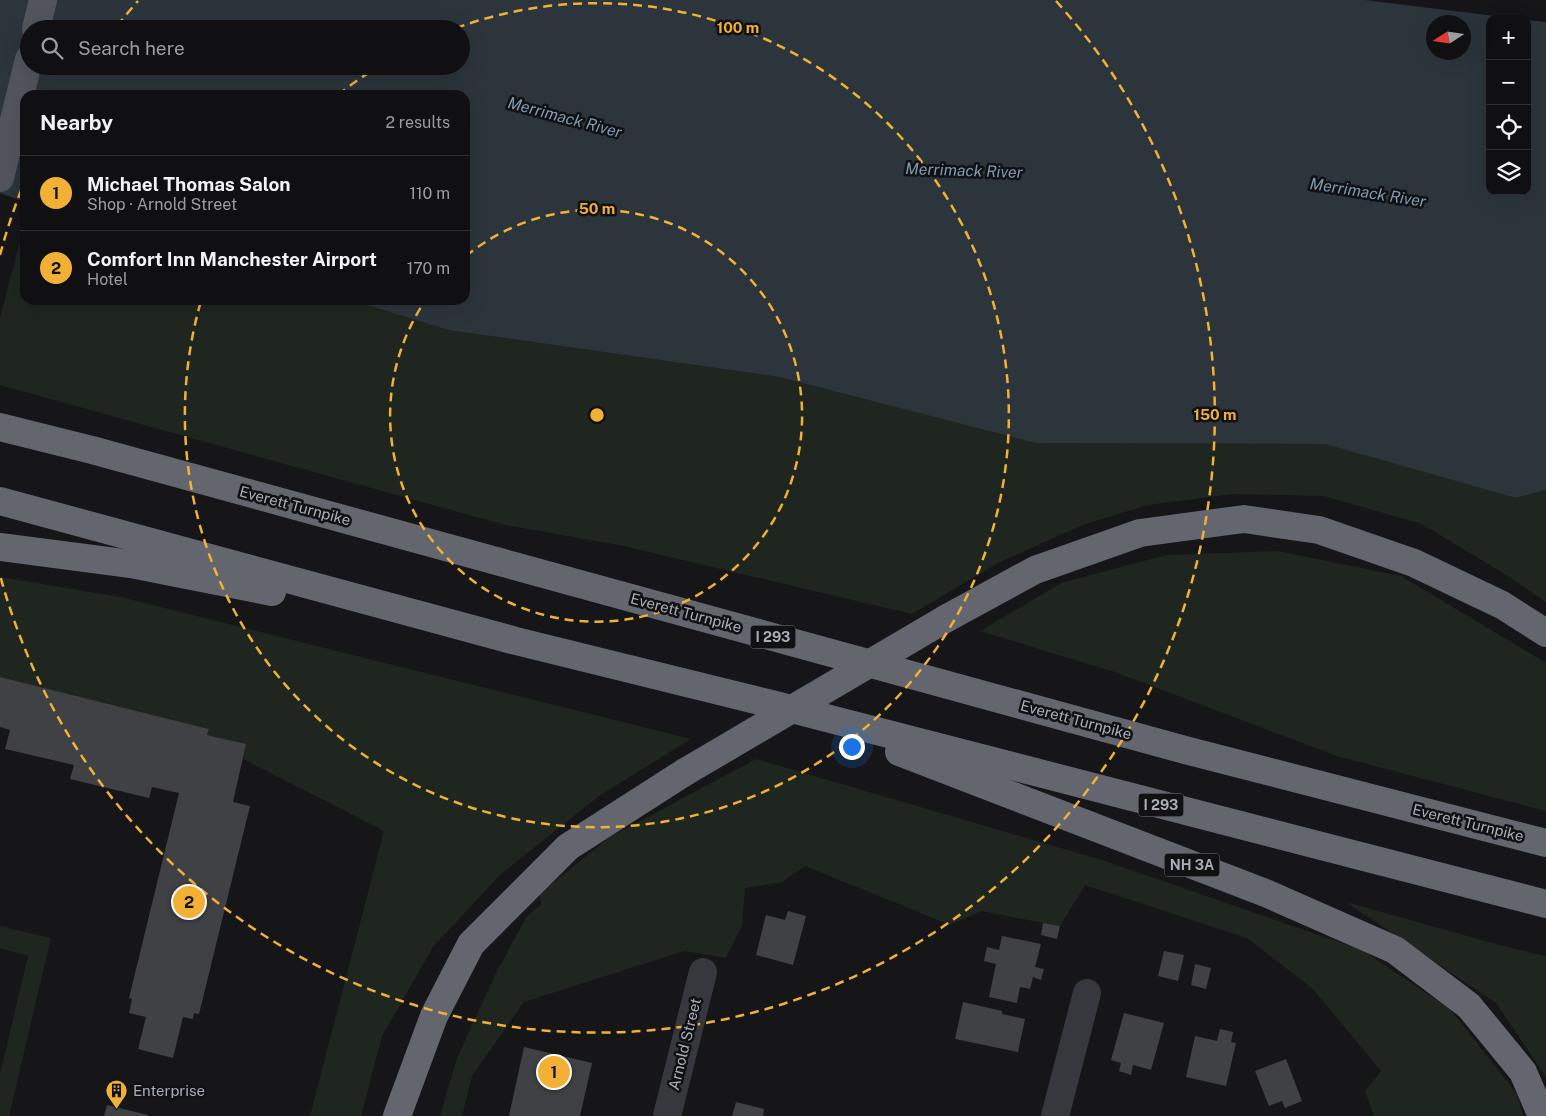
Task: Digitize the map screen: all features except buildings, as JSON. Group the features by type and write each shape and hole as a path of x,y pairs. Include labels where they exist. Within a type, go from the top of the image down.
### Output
{"highway":[{"name":"Everett Turnpike","path":"0,427 92,450 1185,750 1546,843"},
{"name":"I 293","path":"0,501 516,641 776,705 1546,904"},
{"path":"401,1110 434,1016 472,944 568,847 685,772 947,618 1035,570 1140,533 1244,519 1319,530 1414,563 1502,605 1546,634"},
{"path":"0,547 132,564 516,641"},
{"name":"NH 3A","path":"776,705 1268,894 1395,950 1469,1006 1523,1072 1542,1116"}],"main road":[{"path":"38,20 43,0"},
{"path":"21,90 25,75"},
{"path":"0,178 20,96"}],"street":[{"name":"Arnold Street","path":"667,1116 703,972"},
{"path":"1056,1116 1087,993"}],"shaded area":[{"path":"20,241 20,305 367,305 448,330 779,377 1035,443 1325,444 1516,498 1546,490 1546,602 1503,573 1422,524 1324,496 1232,494 1148,505 1085,524 1000,562 912,614 619,545 505,525 0,385 0,318"},
{"path":"1278,551 1401,576 1546,663 1546,811 1337,756 1115,672 980,631 1061,583 1166,555"},
{"path":"0,577 125,598 691,739 599,796 500,875 433,947 382,1036 361,1116 310,1116 384,831 243,759 246,744 207,735 209,729 0,677"},
{"path":"756,759 1102,860 1362,950 1450,1009 1517,1094 1523,1116 1374,1116 1365,1091 1381,1071 1312,988 1247,938 1085,885 1060,926 981,911 950,925 805,866 782,882 745,888 742,926 726,958 684,951 524,1002 472,1076 462,1116 440,1116 457,1058 497,971 527,916 542,904 539,894 610,837"},
{"path":"1346,902 1503,946 1546,956 1546,1077 1496,1003"},
{"path":"0,926 51,938 9,1116 0,1116 0,1074 28,956 0,948"}],"water":[{"name":"Merrimack River","path":"0,0 1365,0 1487,15 1486,195 1531,195 1531,20 1546,22 1546,490 1516,498 1325,444 1035,443 779,377 448,330 367,305 470,305 470,90 20,90 20,200 0,193"}],"place":[{"name":"Comfort Inn Manchester Airport","path":"189,902"},
{"name":"Michael Thomas Salon","path":"554,1072"},
{"name":"Enterprise","path":"117,1110"}]}
